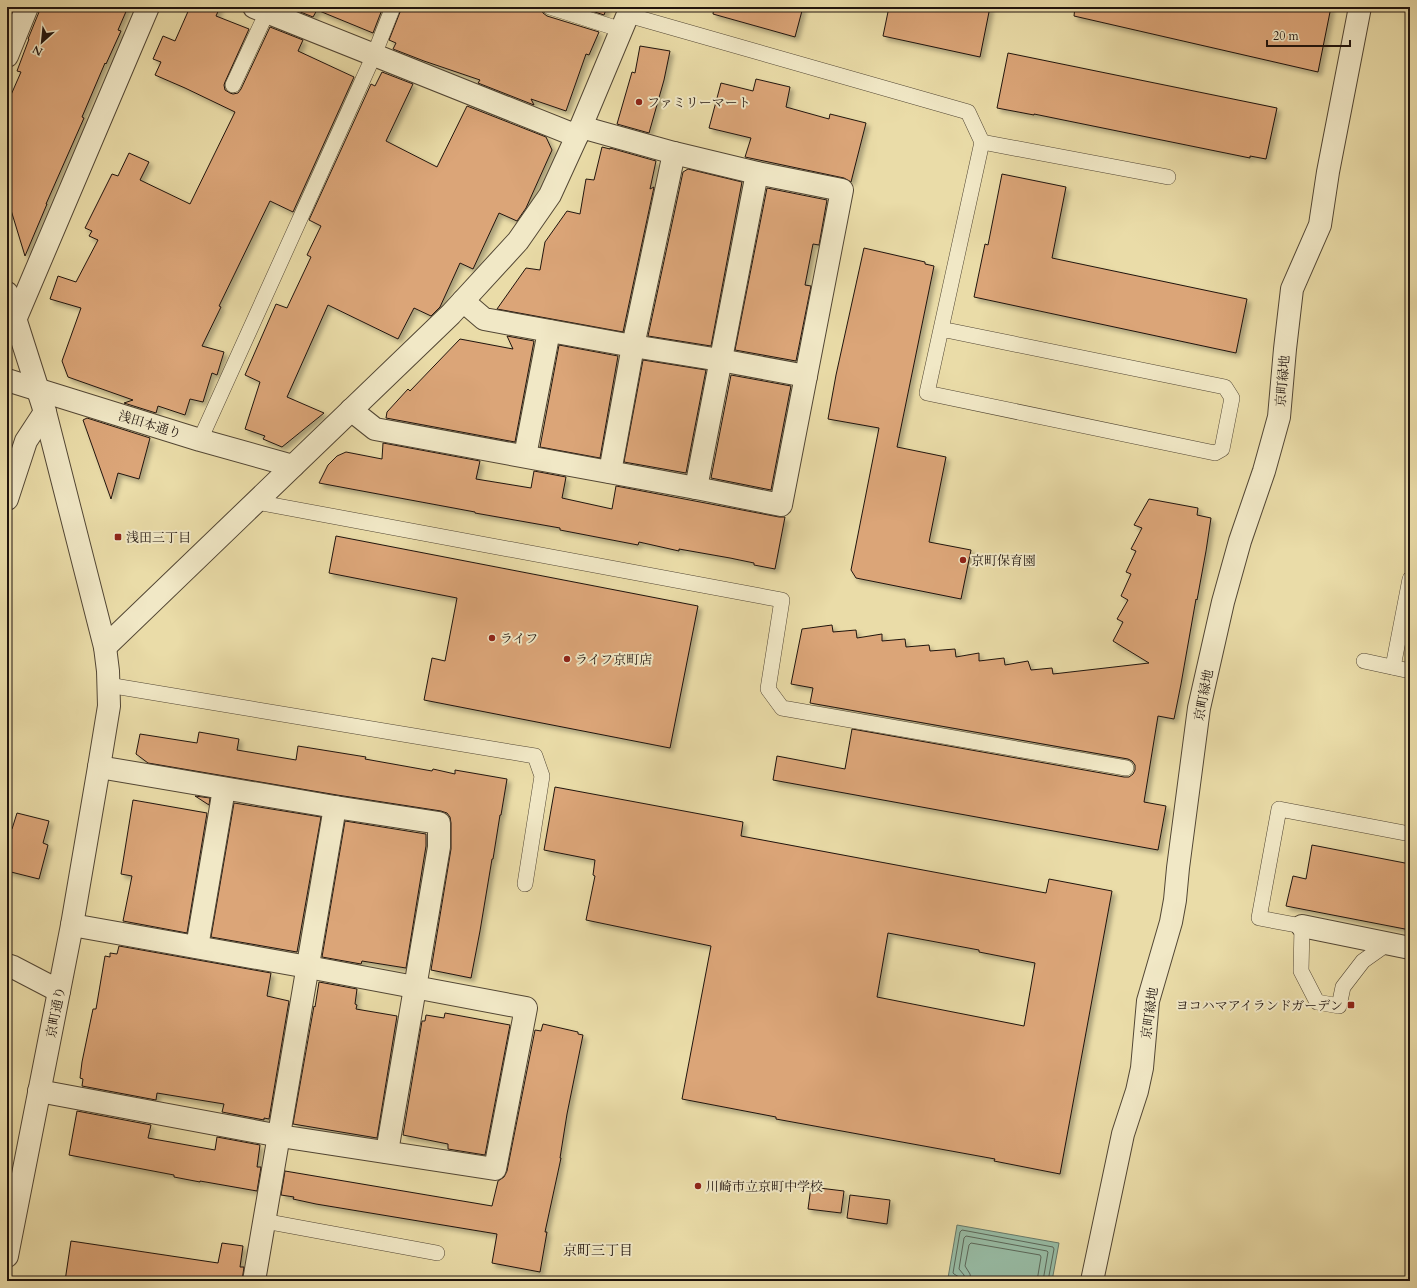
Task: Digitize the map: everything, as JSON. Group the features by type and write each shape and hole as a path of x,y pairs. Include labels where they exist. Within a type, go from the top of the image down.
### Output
{"street":[{"path":"7,56 27,7"},
{"path":"15,320 148,7"},
{"name":"京町緑地","path":"1092,1281 1123,1134 1137,1091 1142,1068 1148,1001 1171,922 1199,708 1223,602 1240,541 1264,471 1279,417 1292,289 1320,225 1328,172 1360,7"},
{"path":"261,10 374,55 579,132 757,173 842,190 781,505 375,429 352,410"},
{"path":"105,647 352,410 463,301 518,241 550,195 579,132 627,17"},
{"path":"610,472 633,346 674,153"},
{"path":"696,488 757,173"},
{"name":"京町通り","path":"7,293 45,412 105,647 108,671 108,706 72,925 7,1256"},
{"path":"463,301 484,319 806,376"},
{"path":"525,456 548,331"},
{"name":"浅田本通り","path":"7,380 200,440 294,466"},
{"path":"7,499 26,441 45,412"},
{"path":"99,767 439,823 439,847 386,1152"},
{"path":"197,947 224,788"},
{"path":"254,1281 280,1136 335,807"},
{"path":"39,1091 280,1136 495,1170 526,1008 72,925"},
{"path":"1302,926 1410,948"},
{"path":"7,966 13,967 59,991"}],"lane":[{"path":"200,440 374,55 393,7"},
{"path":"550,7 627,17 968,112 982,142 941,329 927,393 1216,453 1222,449 1232,398 1225,387 941,329"},
{"path":"233,86 261,10"},
{"path":"982,142 1168,177"},
{"path":"256,502 782,600 768,689 782,708 1126,768"},
{"path":"1393,667 1410,579"},
{"path":"1364,661 1410,670"},
{"path":"108,685 490,747 535,756 542,776 525,884"},
{"path":"1387,944 1363,962 1343,987 1338,1006 1317,1002 1301,971 1302,926 1259,918 1279,809 1410,834"},
{"path":"264,1221 437,1253"}],"water":[{"path":"957,1225 1059,1243 1052,1281 967,1281 948,1278"}],"building":[{"path":"7,7 14,7 7,23"},
{"path":"39,7 128,7 118,30 121,31 106,64 105,63 82,117 84,118 25,256 7,197 7,104 21,72 17,71 39,12"},
{"path":"190,7 220,7 216,16 249,29 224,85 225,90 230,93 238,93 241,89 270,27 303,40 298,51 354,77 293,212 270,201 219,306 221,307 202,346 224,352 217,375 212,373 203,402 190,399 185,415 158,406 156,413 124,403 133,400 68,377 62,361 81,308 50,299 58,276 76,282 98,240 89,236 92,231 85,228 112,174 118,176 129,153 149,162 140,180 190,204 235,112 155,75 161,62 153,59 163,36 175,41"},
{"path":"288,7 383,7 373,33 317,10 313,17"},
{"path":"402,7 541,7 543,13 547,16 599,32 589,55 586,54 566,111 531,99 534,105 478,83 480,80 393,49 396,43 389,40"},
{"path":"580,7 607,7 604,15"},
{"path":"714,7 803,7 795,37 713,14"},
{"path":"889,7 990,7 980,57 883,36"},
{"path":"1075,7 1331,7 1318,72 1074,16"},
{"path":"640,46 670,51 664,80 649,133 617,124 632,72 635,73"},
{"path":"1008,53 1277,108 1266,159 1250,156 1250,158 1034,114 997,108"},
{"path":"382,72 413,84 386,141 437,167 467,106 546,137 552,150 526,208 517,221 499,213 473,269 460,263 440,307 431,316 414,308 398,339 328,305 287,397 324,413 282,447 263,439 265,436 245,429 260,382 245,375 276,304 287,308 311,257 307,255 321,226 309,220 371,84 375,86"},
{"path":"756,79 790,87 786,107 829,119 830,114 866,123 851,182 844,178 745,157 751,138 709,128 721,83 753,91"},
{"path":"602,147 656,161 650,189 654,187 623,332 497,309 526,268 540,270 545,242 567,211 580,214 586,179 594,180"},
{"path":"688,169 742,182 711,346 648,336 683,172"},
{"path":"1002,174 1066,187 1052,258 1247,299 1236,353 974,297 985,244 988,245"},
{"path":"767,188 827,200 819,245 813,244 805,285 811,286 796,361 735,350"},
{"path":"864,248 925,262 925,264 934,266 897,447 946,457 929,542 971,550 961,599 856,578 851,570 879,428 828,419 836,375"},
{"path":"507,336 534,341 515,442 386,418 387,412 408,389 410,391 460,339 513,349"},
{"path":"559,345 618,356 600,458 540,447"},
{"path":"643,360 706,370 686,473 624,462"},
{"path":"731,375 791,386 771,490 711,478"},
{"path":"87,418 150,438 139,479 118,473 111,499 83,420"},
{"path":"383,443 480,461 476,479 531,488 534,471 566,477 562,498 612,509 616,486 785,517 775,569 730,558 679,549 679,551 639,542 638,545 560,530 560,528 319,483 328,465 337,456 346,452 382,459"},
{"path":"1149,499 1198,508 1197,515 1211,518 1174,719 1158,716 1144,802 1166,806 1158,850 773,780 777,756 845,769 852,729 1129,777 1135,770 1135,765 1128,759 810,703 813,688 791,684 802,629 832,625 833,632 856,630 857,638 882,634 882,641 905,639 906,647 929,645 930,651 955,649 956,657 979,653 979,661 1004,658 1005,665 1028,661 1031,670 1052,668 1053,674 1149,663 1113,641 1123,622 1117,619 1128,600 1121,596 1131,574 1126,572 1136,551 1131,549 1142,528 1134,525"},
{"name":"ライフ京町店","path":"336,536 698,606 670,748 424,700 432,658 445,661 457,598 329,573"},
{"path":"199,732 239,739 237,750 296,760 298,746 366,757 365,759 432,771 433,769 455,774 455,770 507,779 471,978 431,970 451,849 451,823 450,817 447,813 148,763 136,754 140,734 197,743"},
{"path":"555,787 743,822 741,836 1046,893 1049,879 1112,891 1060,1174 994,1161 995,1159 776,1119 776,1117 682,1099 711,946 586,920 595,876 593,875 595,860 544,850","holes":["888,933 979,950 979,952 1035,963 1024,1026 877,997"]},
{"path":"195,796 210,798 209,805"},
{"path":"133,800 207,813 187,933 123,921 132,876 121,874"},
{"path":"234,803 321,817 297,952 211,937"},
{"path":"17,813 49,821 43,843 48,845 39,879 7,871 7,828 12,829"},
{"path":"345,821 426,834 426,846 406,968 362,961 361,964 322,957"},
{"path":"1312,845 1410,864 1410,930 1286,906 1293,876 1306,879"},
{"path":"119,946 271,973 267,996 289,1001 269,1119 264,1118 264,1120 222,1112 224,1104 157,1093 156,1100 82,1086 83,1079 80,1078 82,1062 93,1009 96,1009 105,956 110,957 110,953 117,954"},
{"path":"319,982 357,989 355,1004 357,1005 356,1009 397,1016 377,1138 293,1124"},
{"path":"445,1013 510,1025 485,1155 448,1149 448,1144 403,1135 422,1021 425,1021 426,1015 444,1018"},
{"path":"543,1024 578,1032 578,1034 583,1035 567,1114 561,1158 545,1232 547,1232 540,1272 492,1263 497,1234 316,1204 293,1199 294,1197 281,1195 285,1171 492,1206 498,1181 504,1177 507,1171 535,1030 541,1031"},
{"path":"77,1111 151,1125 148,1138 215,1150 217,1137 260,1145 257,1167 261,1167 257,1191 200,1182 174,1177 174,1175 69,1155"},
{"path":"811,1187 844,1191 841,1213 808,1209"},
{"path":"850,1195 890,1200 887,1224 847,1218"},
{"path":"71,1241 218,1263 222,1243 243,1246 240,1267 244,1267 242,1281 65,1281"}],"place":[{"name":"ファミリーマート","path":"639,102"},
{"name":"浅田三丁目","path":"118,537"},
{"name":"京町保育園","path":"963,560"},
{"name":"ライフ","path":"492,638"},
{"name":"ライフ京町店","path":"567,659"},
{"name":"ヨコハマアイランドガーデン","path":"1351,1005"},
{"name":"川崎市立京町中学校","path":"698,1186"}],"district":[{"name":"京町三丁目","path":"598,1250"}]}
